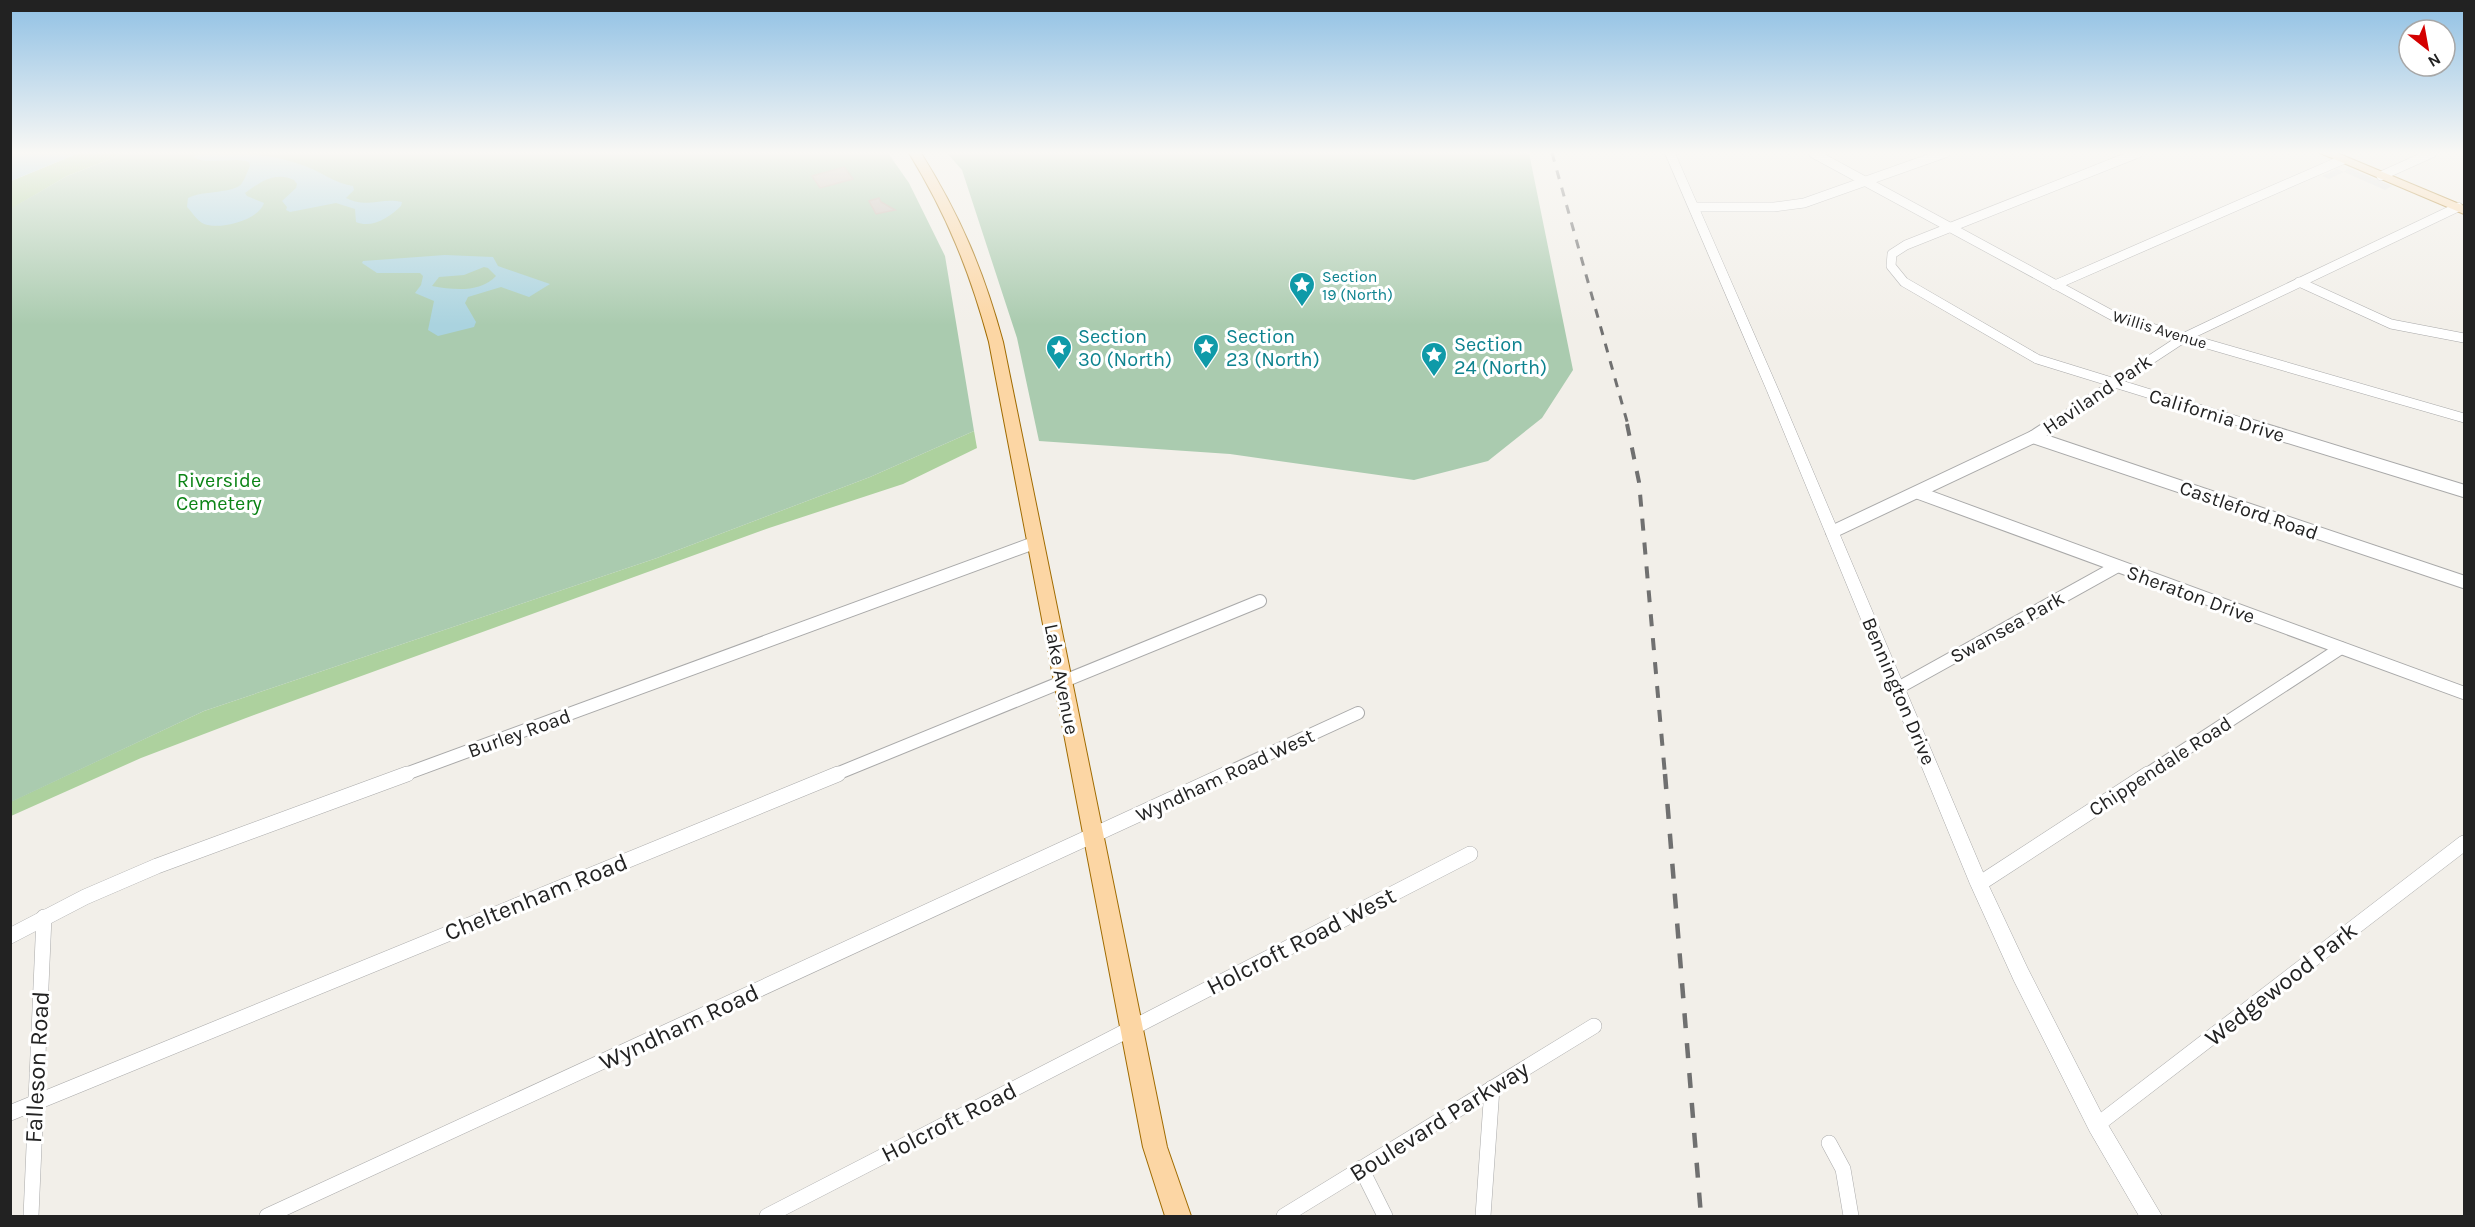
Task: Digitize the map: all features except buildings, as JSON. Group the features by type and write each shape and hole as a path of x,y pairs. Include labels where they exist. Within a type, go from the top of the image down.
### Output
{"main road":[{"name":"Lake Avenue","path":"951,210 977,270 996,334 1034,543 1155,1147 1178,1216"}],"street":[{"name":"Bennington Drive","path":"1695,210 1979,884 2021,975 2097,1125 2151,1216"},
{"name":"Willis Avenue","path":"1919,210 2117,318 2464,418"},
{"path":"1950,227 1993,210"},
{"path":"2055,285 2227,210"},
{"name":"Haviland Park","path":"1832,532 1919,493 2033,437 2184,337 2458,210"},
{"name":"California Drive","path":"1950,227 1898,249 1890,258 1892,269 1897,276 2037,359 2464,491"},
{"path":"2299,282 2391,324 2464,338"},
{"name":"Castleford Road","path":"2033,437 2464,582"},
{"name":"Sheraton Drive","path":"1919,493 2464,693"},
{"name":"Burley Road","path":"10,936 44,917 168,862 1034,543"},
{"name":"Swansea Park","path":"1898,688 2116,567"},
{"name":"Cheltenham Road","path":"10,1113 1260,601"},
{"name":"Chippendale Road","path":"1979,884 2341,648"},
{"name":"Wyndham Road West","path":"1092,837 1358,713"},
{"name":"Wyndham Road","path":"267,1216 1092,837"},
{"name":"Wedgewood Park","path":"2097,1125 2464,843"},
{"name":"Holcroft Road West","path":"1131,1027 1470,854"},
{"name":"Falleson Road","path":"31,1216 44,917"},
{"name":"Boulevard Parkway","path":"1284,1216 1594,1026"},
{"name":"Holcroft Road","path":"767,1216 1131,1027"},
{"path":"1483,1216 1492,1088"},
{"path":"1829,1143 1843,1169 1851,1216"},
{"path":"1361,1168 1385,1216"}],"green space":[{"name":"Riverside Cemetery","path":"10,210 922,210 945,256 974,431 870,477 657,558 204,711 11,802"},
{"path":"975,210 1541,210 1573,370 1542,418 1488,461 1414,480 1230,454 1039,441 1017,338"},
{"path":"974,431 977,448 903,484 769,528 246,718 141,758 11,816 10,802 204,711 657,558 870,477"}],"water":[{"path":"190,210 259,210 247,219 219,226 204,224"},
{"path":"355,210 396,210 374,223 356,222"},
{"path":"445,255 493,257 498,266 550,284 529,297 501,287 468,297 465,303 476,322 474,327 438,336 428,330 434,301 415,293 421,285 423,276 420,273 377,273 362,263 363,261","holes":["484,267 496,276 475,288 449,289 432,286 439,277 464,275"]}],"railway":[{"path":"1568,210 1628,425"},
{"path":"1627,424 1639,482 1665,775"},
{"path":"1665,774 1701,1216"}],"place":[{"name":"Section 19 (North)","path":"1302,308"},
{"name":"Section 23 (North)","path":"1206,370"},
{"name":"Section 30 (North)","path":"1059,371"},
{"name":"Section 24 (North)","path":"1434,378"}]}
